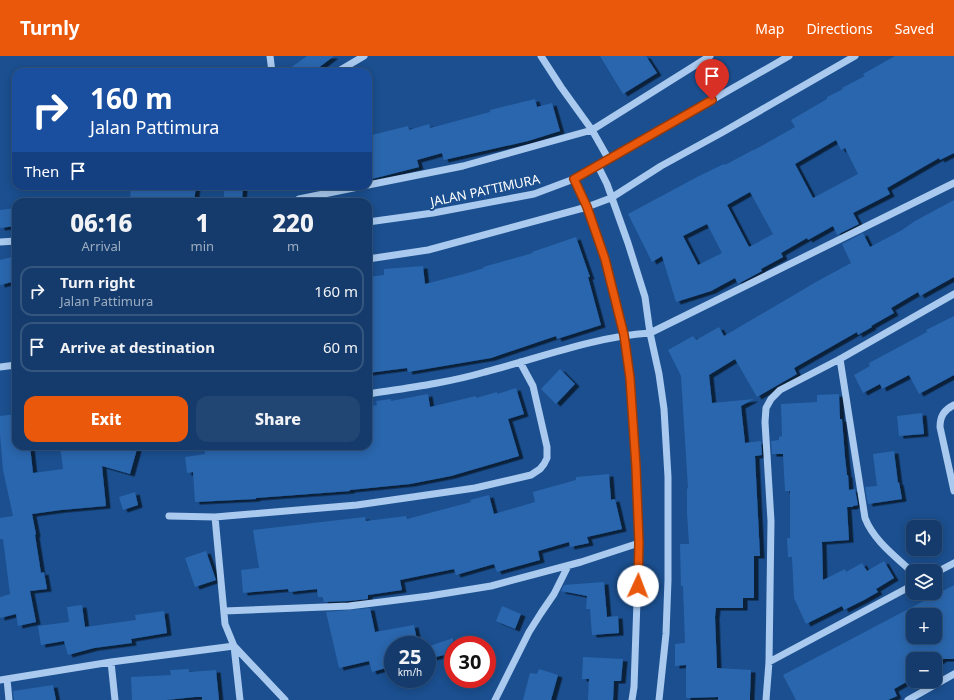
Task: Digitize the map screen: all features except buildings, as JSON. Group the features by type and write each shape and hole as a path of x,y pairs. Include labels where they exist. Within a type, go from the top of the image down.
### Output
{"street":[{"path":"270,56 272,68"},
{"path":"344,68 364,56"},
{"path":"541,56 592,130 608,160"},
{"path":"372,184 463,166 592,130 710,56"},
{"name":"JALAN PATTIMURA","path":"372,221 433,213 534,194 574,179 789,56"},
{"path":"372,258 428,250 587,207 611,198 661,166 855,56"},
{"path":"598,166 607,184 645,297 664,409 668,477 668,580 666,634 659,700"},
{"path":"574,179 587,207 605,259 624,335 630,378 639,543 634,687 632,700"},
{"path":"372,393 484,373 624,335 650,332 954,183"},
{"path":"304,198 343,190"},
{"path":"0,242 12,241"},
{"path":"766,700 769,662 771,521 765,422 766,408 771,399 780,390 840,359 954,294"},
{"path":"840,359 865,518 869,528 884,546 906,566"},
{"path":"169,516 215,517 302,510 409,498 475,488 531,475 540,469 544,464 547,458 547,447 533,386 520,362"},
{"path":"0,367 12,366"},
{"path":"954,405 947,409 943,414 940,421 940,427 954,491"},
{"path":"215,517 225,624 234,646 240,700"},
{"path":"224,612 349,606 422,597 490,586 568,566 639,543"},
{"path":"942,569 954,563"},
{"path":"495,700 529,632 554,594 568,566"},
{"path":"769,662 906,589"},
{"path":"9,700 3,680 111,662 234,646"},
{"path":"234,646 285,700"},
{"path":"111,662 115,700"},
{"path":"908,700 954,674"}],"route":[{"path":"638,586 639,543 636,467 630,378 624,335 605,259 587,207 574,179 712,100"}]}
